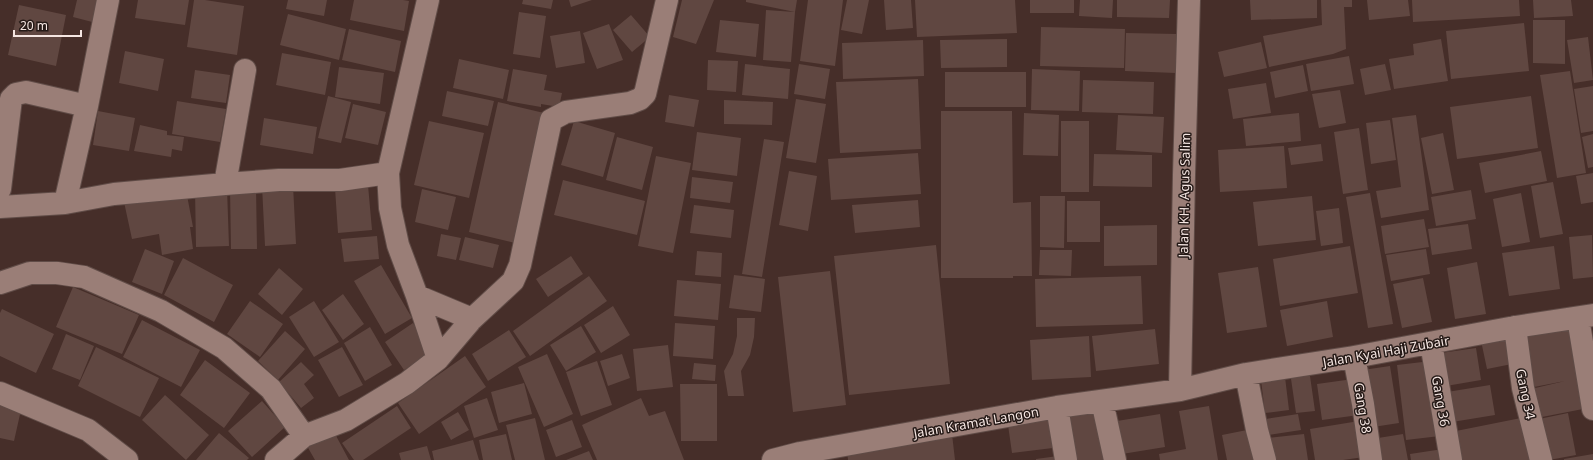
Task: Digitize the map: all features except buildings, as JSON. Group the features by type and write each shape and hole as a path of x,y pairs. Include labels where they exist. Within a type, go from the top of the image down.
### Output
{"street":[{"path":"66,203 108,0"},
{"path":"428,0 388,173 390,208 398,245 438,359"},
{"path":"276,460 304,436 346,420 407,383 438,359 472,320 513,281 520,265 551,120 566,112 630,103 640,99 645,94 668,0"},
{"name":"Jalan KH. Agus Salim","path":"1180,390 1189,0"},
{"path":"225,184 245,70"},
{"path":"0,189 11,100 16,94 26,92 87,106"},
{"path":"0,207 66,203 114,194 225,184 278,180 340,180 388,173"},
{"path":"0,283 30,274 57,273 84,276 160,311 224,348 271,389 304,436"},
{"path":"417,296 472,320"},
{"path":"1585,316 1593,409"},
{"name":"Jalan Kyai Haji Zubair","path":"1180,390 1246,374 1354,357 1515,327 1585,316"},
{"name":"Gang 34","path":"1515,327 1523,388 1541,460"},
{"name":"Gang 36","path":"1431,343 1451,460"},
{"name":"Gang 38","path":"1354,357 1363,404 1371,460"},
{"path":"1246,374 1257,430 1265,460"},
{"name":"Jalan Kramat Langon","path":"773,460 800,453 1057,407 1180,390"},
{"path":"0,393 88,430 127,460"},
{"path":"1102,401 1115,460"},
{"path":"1057,407 1066,460"}]}
